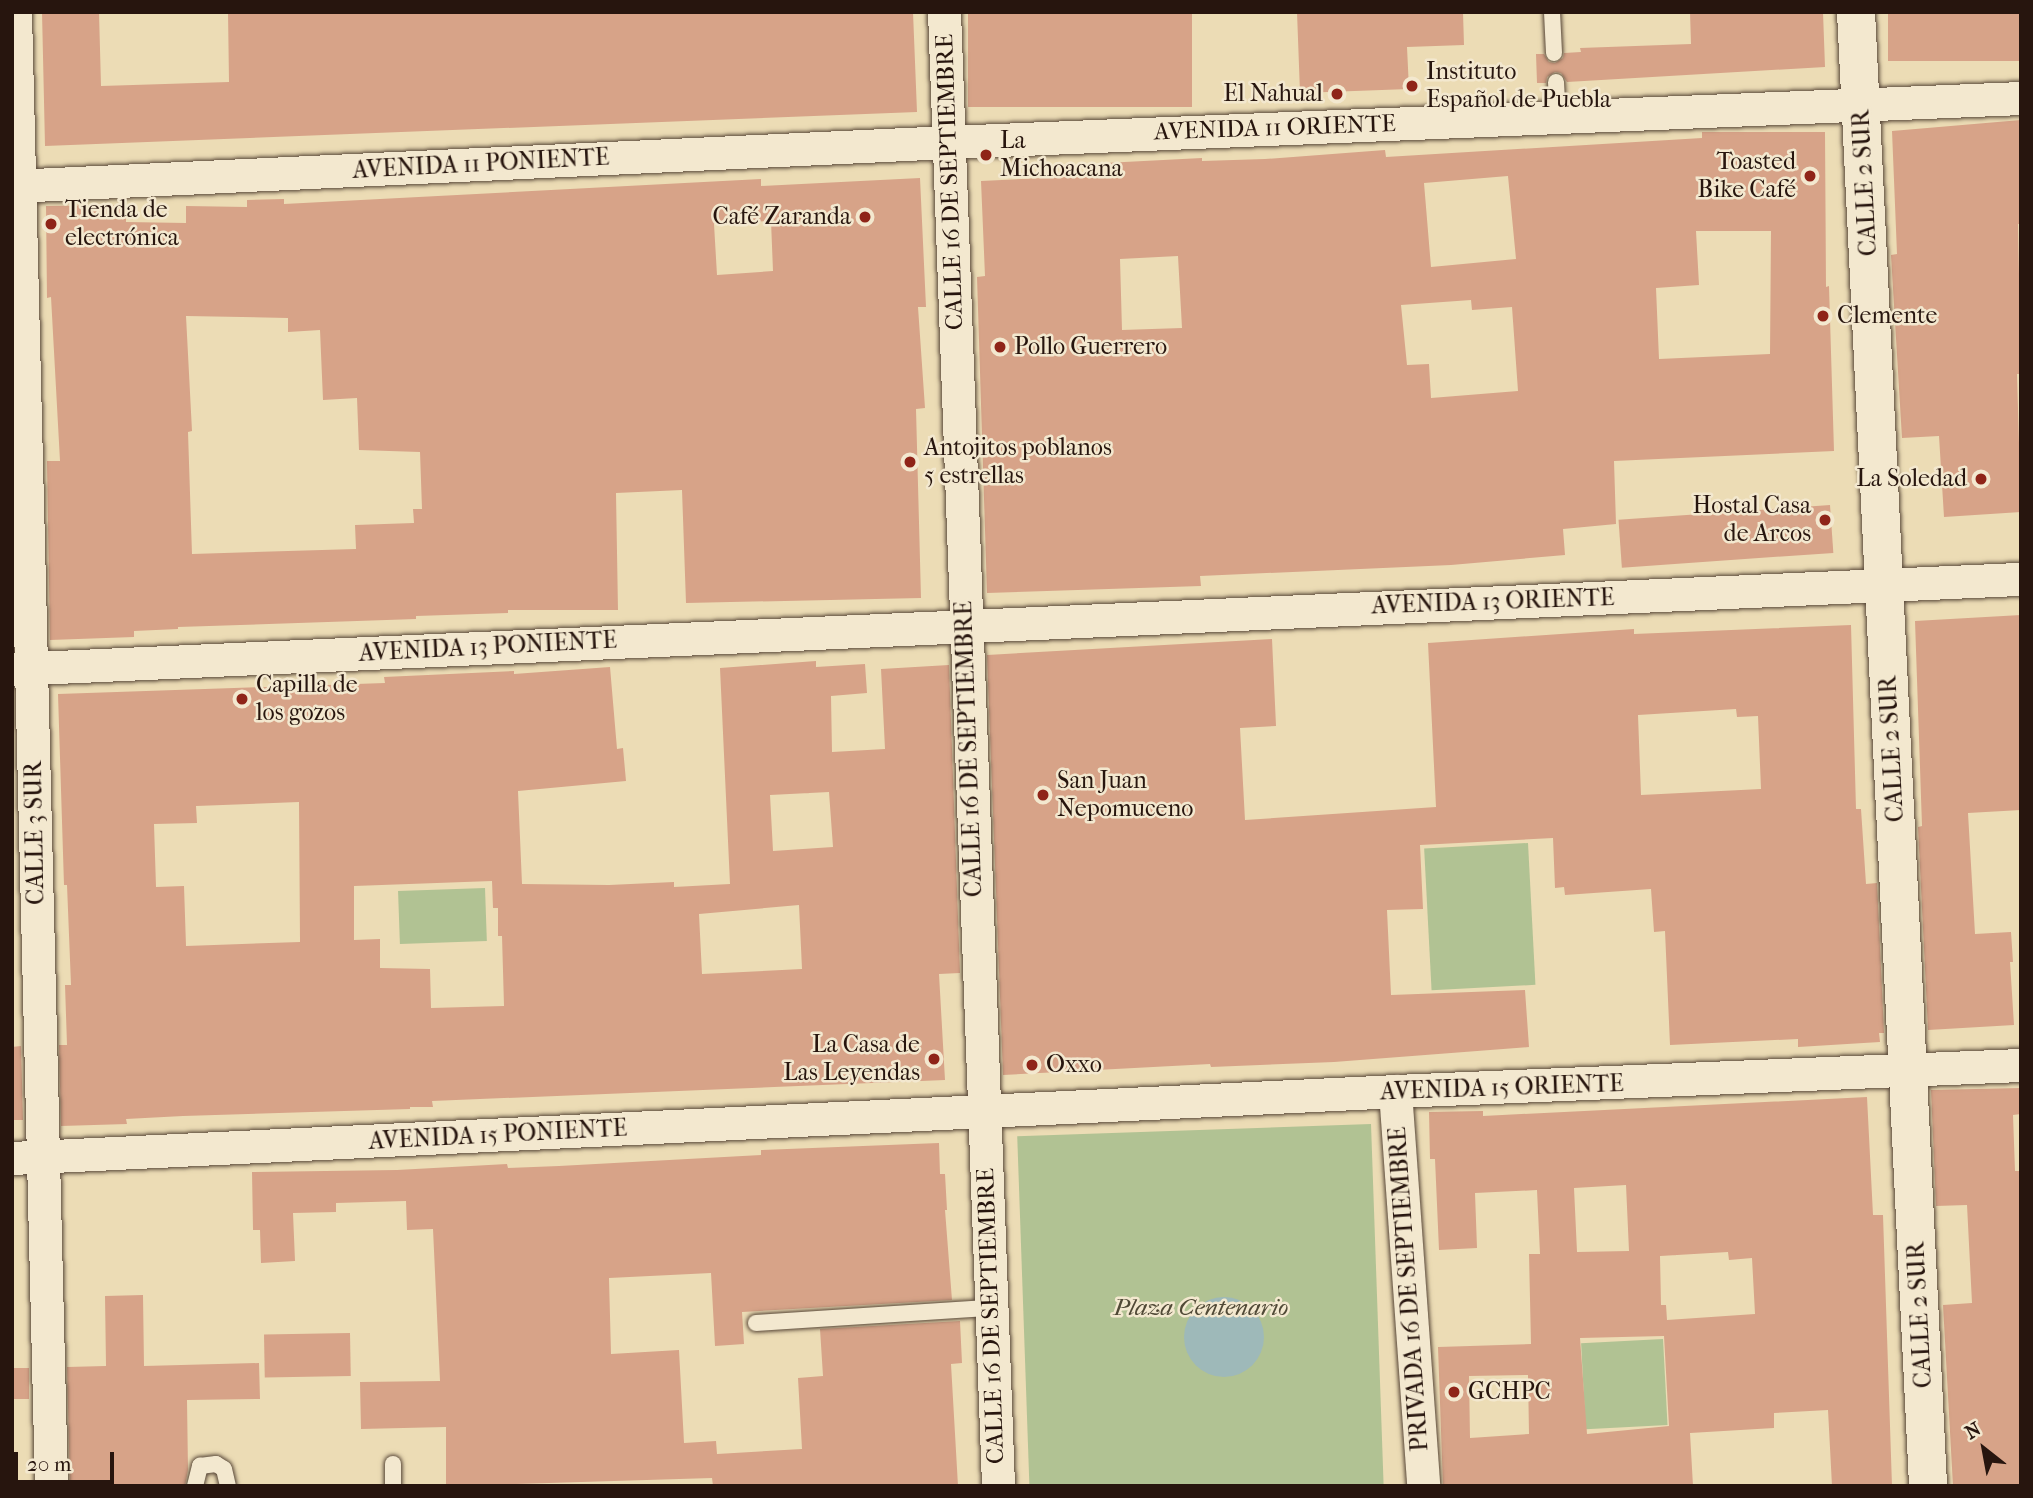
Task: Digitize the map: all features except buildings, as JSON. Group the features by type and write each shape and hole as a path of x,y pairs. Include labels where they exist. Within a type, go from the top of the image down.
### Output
{"street":[{"name":"CALLE 3 SUR","path":"15,12 28,1158 51,1486"},
{"name":"CALLE 16 DE SEPTIEMBRE","path":"944,12 964,624 998,1486"},
{"name":"CALLE 2 SUR","path":"1856,12 1928,1486"},
{"name":"AVENIDA 11 ORIENTE","path":"950,142 2021,98"},
{"name":"AVENIDA 11 PONIENTE","path":"15,186 950,142"},
{"name":"AVENIDA 13 ORIENTE","path":"964,624 2021,579"},
{"name":"AVENIDA 13 PONIENTE","path":"21,668 964,624"},
{"name":"AVENIDA 15 ORIENTE","path":"983,1111 2021,1065"},
{"name":"PRIVADA 16 DE SEPTIEMBRE","path":"1395,1091 1423,1486"},
{"name":"AVENIDA 15 PONIENTE","path":"28,1158 983,1111"}],"lane":[{"path":"1552,12 1554,53"},
{"path":"1556,82 1558,117"},
{"path":"756,1323 991,1308"},
{"path":"195,1486 201,1466 216,1464 224,1468 228,1486"},
{"path":"393,1464 393,1486"}],"green space":[{"path":"1528,843 1535,985 1432,990 1424,848"},
{"path":"485,888 487,941 400,944 398,891"},
{"name":"Plaza Centenario","path":"1371,1124 1384,1486 1029,1486 1017,1136"},
{"path":"1663,1339 1668,1425 1586,1429 1581,1343"}],"water":[{"path":"1216,1297 1232,1297 1253,1308 1264,1329 1264,1345 1253,1366 1232,1377 1216,1377 1202,1371 1190,1359 1184,1345 1184,1329 1190,1315 1202,1303"}],"place":[{"name":"Instituto Español de Puebla","path":"1412,86"},
{"name":"El Nahual","path":"1337,94"},
{"name":"La Michoacana","path":"986,155"},
{"name":"Toasted Bike Café","path":"1810,176"},
{"name":"Café Zaranda","path":"865,217"},
{"name":"Tienda de electrónica","path":"51,224"},
{"name":"Clemente","path":"1823,316"},
{"name":"Pollo Guerrero","path":"1000,347"},
{"name":"Antojitos poblanos 5 estrellas","path":"910,462"},
{"name":"La Soledad","path":"1981,479"},
{"name":"Hostal Casa de Arcos","path":"1825,520"},
{"name":"Capilla de los gozos","path":"242,699"},
{"name":"San Juan Nepomuceno","path":"1043,795"},
{"name":"La Casa de Las Leyendas","path":"934,1059"},
{"name":"Oxxo","path":"1032,1065"},
{"name":"GCHPC","path":"1454,1392"}]}
